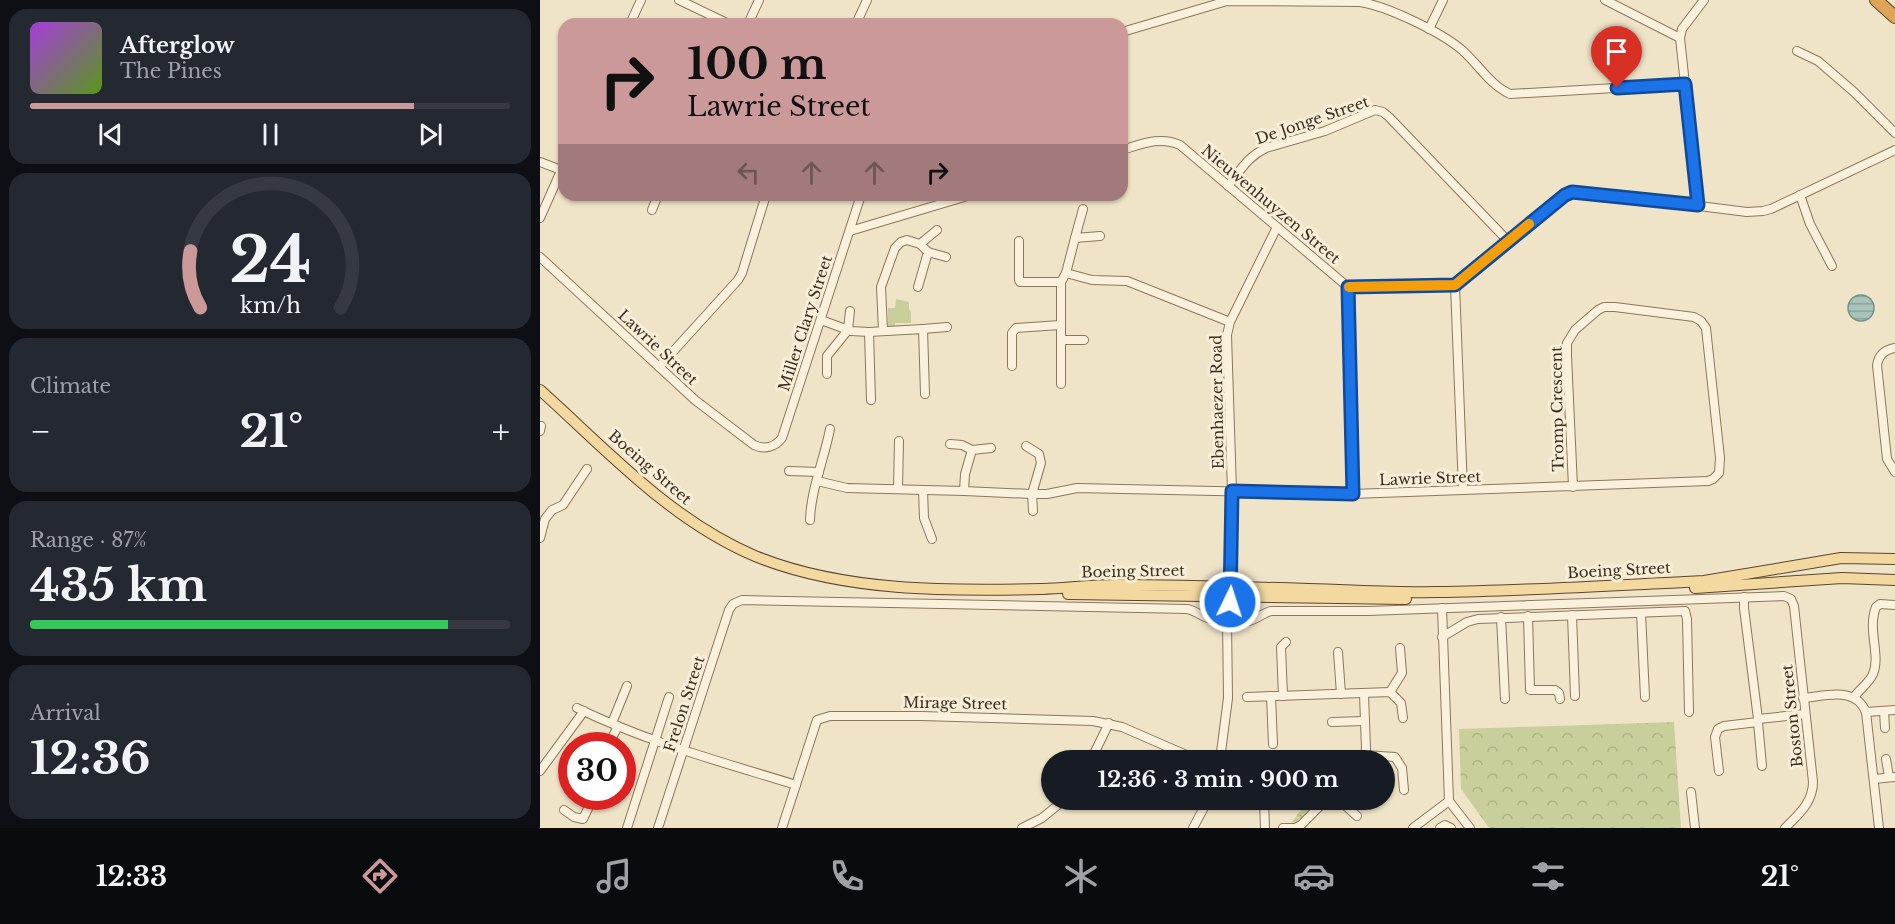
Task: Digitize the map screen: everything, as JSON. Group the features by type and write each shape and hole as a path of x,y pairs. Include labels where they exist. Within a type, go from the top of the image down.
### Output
{"highway":[{"path":"1876,0 1895,17"}],"main road":[{"name":"Boeing Street","path":"540,392 649,495 689,525 733,550 778,568 805,577 879,590 1436,592 1527,590 1704,581 1841,558 1895,559"},
{"name":"Boeing Street","path":"1231,591 1384,599 1693,588 1842,579 1895,580"}],"street":[{"path":"633,18 641,0"},
{"path":"679,0 716,18"},
{"path":"751,18 759,0"},
{"path":"859,18 867,0"},
{"path":"1128,30 1227,0 1360,2 1374,5 1429,29 1463,51 1495,85 1510,94 1685,84"},
{"path":"1429,29 1443,0"},
{"path":"1605,0 1680,38"},
{"path":"1698,205 1680,38 1682,29 1704,0"},
{"path":"1797,51 1818,61 1854,92 1895,133"},
{"name":"De Jonge Street","path":"1228,186 1251,156 1257,152 1325,131 1379,110 1389,117 1508,241"},
{"name":"Nieuwenhuyzen Street","path":"1128,148 1164,140 1180,145 1348,287"},
{"path":"1353,494 1348,287 1455,285 1565,195 1572,192 1755,212 1771,209 1895,150"},
{"path":"540,162 558,166"},
{"path":"540,218 558,178"},
{"path":"1800,195 1810,224 1832,266"},
{"path":"652,210 656,201"},
{"path":"659,366 738,280 764,201"},
{"name":"Miller Clary Street","path":"762,448 777,443 782,438 859,201"},
{"path":"850,231 951,201"},
{"path":"1061,384 1060,282 1066,273 1083,209"},
{"name":"Ebenhaezer Road","path":"1221,750 1228,698 1227,621 1231,591 1232,491 1227,341 1230,322 1277,227"},
{"path":"920,244 937,230"},
{"path":"1075,238 1100,236"},
{"path":"883,331 881,287 895,248 907,240 920,244 928,252 946,257"},
{"path":"1019,241 1020,282 1060,282"},
{"path":"918,287 928,252"},
{"name":"Lawrie Street","path":"541,257 695,400 754,445 762,448"},
{"path":"1066,273 1092,280 1127,281 1230,322"},
{"path":"1455,285 1463,490"},
{"name":"Tromp Crescent","path":"1573,487 1567,344 1575,330 1591,315 1604,307 1694,316 1701,321 1706,328 1718,433"},
{"path":"827,374 827,356 848,330 850,311"},
{"path":"821,320 848,330 868,332 947,327"},
{"path":"1012,366 1012,333 1016,328 1060,325"},
{"path":"923,329 925,394"},
{"path":"868,332 871,400"},
{"path":"1060,340 1084,340"},
{"path":"1895,348 1881,354 1877,373 1887,459 1895,472"},
{"path":"810,520 811,501 830,429"},
{"name":"Lawrie Street","path":"789,471 818,476 847,488 1032,494 1047,494 1077,488 1353,494 1573,487 1708,481 1719,473 1718,433"},
{"path":"897,489 899,441"},
{"path":"950,444 962,445 972,450 991,448"},
{"path":"1026,446 1037,453 1041,463 1032,494 1033,511"},
{"path":"964,490 965,474 972,450"},
{"path":"540,538 542,518 563,505 587,469"},
{"path":"922,490 924,518 932,539"},
{"name":"Boeing Street","path":"748,599 1187,609 1206,618 1238,622 1251,621 1271,611 1368,611 1784,596"},
{"name":"Boston Street","path":"1784,596 1791,599 1794,606 1813,790 1806,805 1785,828"},
{"path":"1744,597 1762,766"},
{"name":"Frelon Street","path":"658,828 729,610 737,601 748,599"},
{"path":"1854,697 1869,681 1875,669 1872,627 1876,607 1880,604 1895,605"},
{"path":"1442,608 1449,801 1470,828"},
{"path":"1442,637 1471,620 1682,611 1687,614 1689,712"},
{"path":"1641,613 1645,697"},
{"path":"1572,615 1575,696"},
{"path":"1528,616 1530,690 1555,690 1559,693 1560,699"},
{"path":"1501,617 1505,699"},
{"path":"1283,696 1281,646 1286,642"},
{"path":"1390,693 1402,673 1400,648"},
{"path":"1338,652 1341,694"},
{"path":"612,732 627,686"},
{"path":"1247,697 1390,693 1401,704 1403,718"},
{"path":"1364,694 1364,750"},
{"path":"1803,698 1842,694 1854,697 1862,703 1866,712 1879,828"},
{"path":"1271,696 1273,744"},
{"path":"627,828 669,697"},
{"path":"540,771 581,709 656,741 796,784"},
{"path":"1866,712 1895,710"},
{"path":"1884,711 1886,728"},
{"path":"1719,771 1715,737 1718,729 1724,726 1806,714"},
{"name":"Mirage Street","path":"782,828 817,720 830,716 1072,719 1109,723 1174,750"},
{"path":"1332,722 1365,721"},
{"path":"1096,750 1109,723"},
{"path":"1395,757 1402,768 1404,790"},
{"path":"1874,779 1892,777 1886,759"},
{"path":"1691,792 1695,828"},
{"path":"1413,828 1449,801"},
{"path":"564,810 574,818 583,819 587,810"},
{"path":"1022,828 1052,810"},
{"path":"1193,828 1203,810"},
{"path":"1264,810 1264,828"},
{"path":"1283,828 1301,827 1317,810"},
{"path":"1351,810 1358,816"},
{"path":"1440,828 1445,825 1451,828"}],"green space":[{"path":"896,299 909,302 911,323 895,323 895,326 888,326 888,308 895,308"},
{"path":"1674,722 1681,828 1489,828 1461,789 1459,729"},
{"path":"1301,810 1309,810 1298,822 1291,823"}],"water":[{"path":"1861,295 1870,299 1874,308 1870,317 1861,321 1852,317 1848,308 1852,299"}],"slow traffic":[{"path":"1349,287 1455,285 1529,224"}],"route":[{"path":"1230,602 1232,491 1353,494 1348,287 1455,285 1565,195 1572,192 1698,205 1685,84 1617,88"}]}
